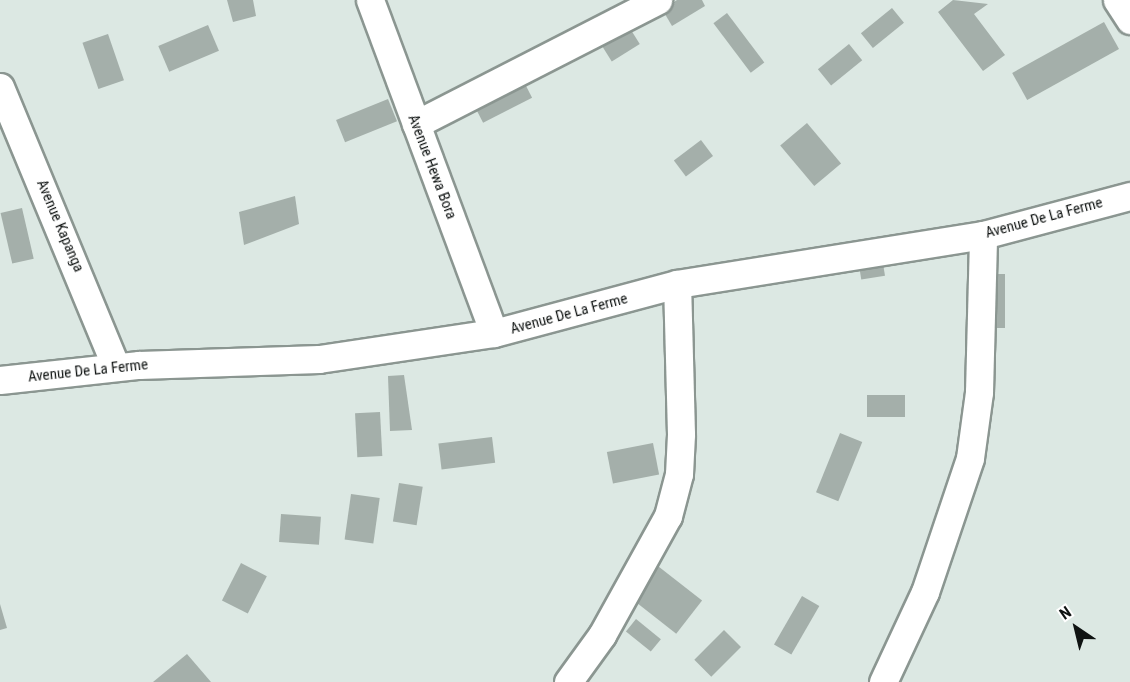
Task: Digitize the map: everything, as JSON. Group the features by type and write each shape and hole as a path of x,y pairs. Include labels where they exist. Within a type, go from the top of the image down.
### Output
{"street":[{"name":"Avenue Hewa Bora","path":"370,0 494,333"},
{"path":"416,124 658,0"},
{"path":"1117,0 1130,20"},
{"name":"Avenue Kapanga","path":"0,87 116,367"},
{"name":"Avenue De La Ferme","path":"0,380 116,367 319,359 494,333 678,284 983,235 1130,196"},
{"path":"883,682 925,592 970,458 980,392 983,235"},
{"path":"568,682 602,635 668,516 679,474 681,434 678,284"}],"building":[{"path":"227,0 253,0 256,16 233,22"},
{"path":"677,0 702,0 705,6 672,26 662,9"},
{"path":"953,0 988,4 974,14 1005,55 983,71 938,12"},
{"path":"892,8 904,23 873,48 861,33"},
{"path":"727,13 764,63 751,73 713,23"},
{"path":"626,22 640,44 612,62 598,39"},
{"path":"1104,22 1119,49 1027,100 1012,73"},
{"path":"208,25 219,51 169,72 158,46"},
{"path":"108,34 124,80 98,89 82,43"},
{"path":"849,44 862,60 831,85 818,69"},
{"path":"523,80 532,98 483,123 474,105"},
{"path":"388,99 397,121 345,142 336,120"},
{"path":"807,123 841,164 814,186 780,145"},
{"path":"701,140 713,156 686,176 674,160"},
{"path":"295,196 299,224 244,245 239,212"},
{"path":"22,208 34,259 12,264 1,213"},
{"path":"882,257 885,276 861,280 858,261"},
{"path":"990,274 1005,274 1005,328 990,328"},
{"path":"404,375 412,430 390,431 388,376"},
{"path":"867,395 905,395 905,417 867,417"},
{"path":"380,412 382,456 357,457 355,413"},
{"path":"840,433 862,442 838,501 816,492"},
{"path":"492,437 495,463 442,469 438,444"},
{"path":"653,443 659,474 613,483 607,452"},
{"path":"399,483 423,487 417,525 393,522"},
{"path":"351,494 380,498 373,544 345,540"},
{"path":"281,514 321,517 319,545 279,542"},
{"path":"241,563 267,576 248,614 222,600"},
{"path":"654,563 702,601 676,634 628,596"},
{"path":"802,596 819,606 791,654 774,644"},
{"path":"0,604 7,628 0,630"},
{"path":"636,619 661,639 651,652 626,631"},
{"path":"724,630 741,647 711,677 694,660"},
{"path":"187,654 211,682 153,682"}]}
